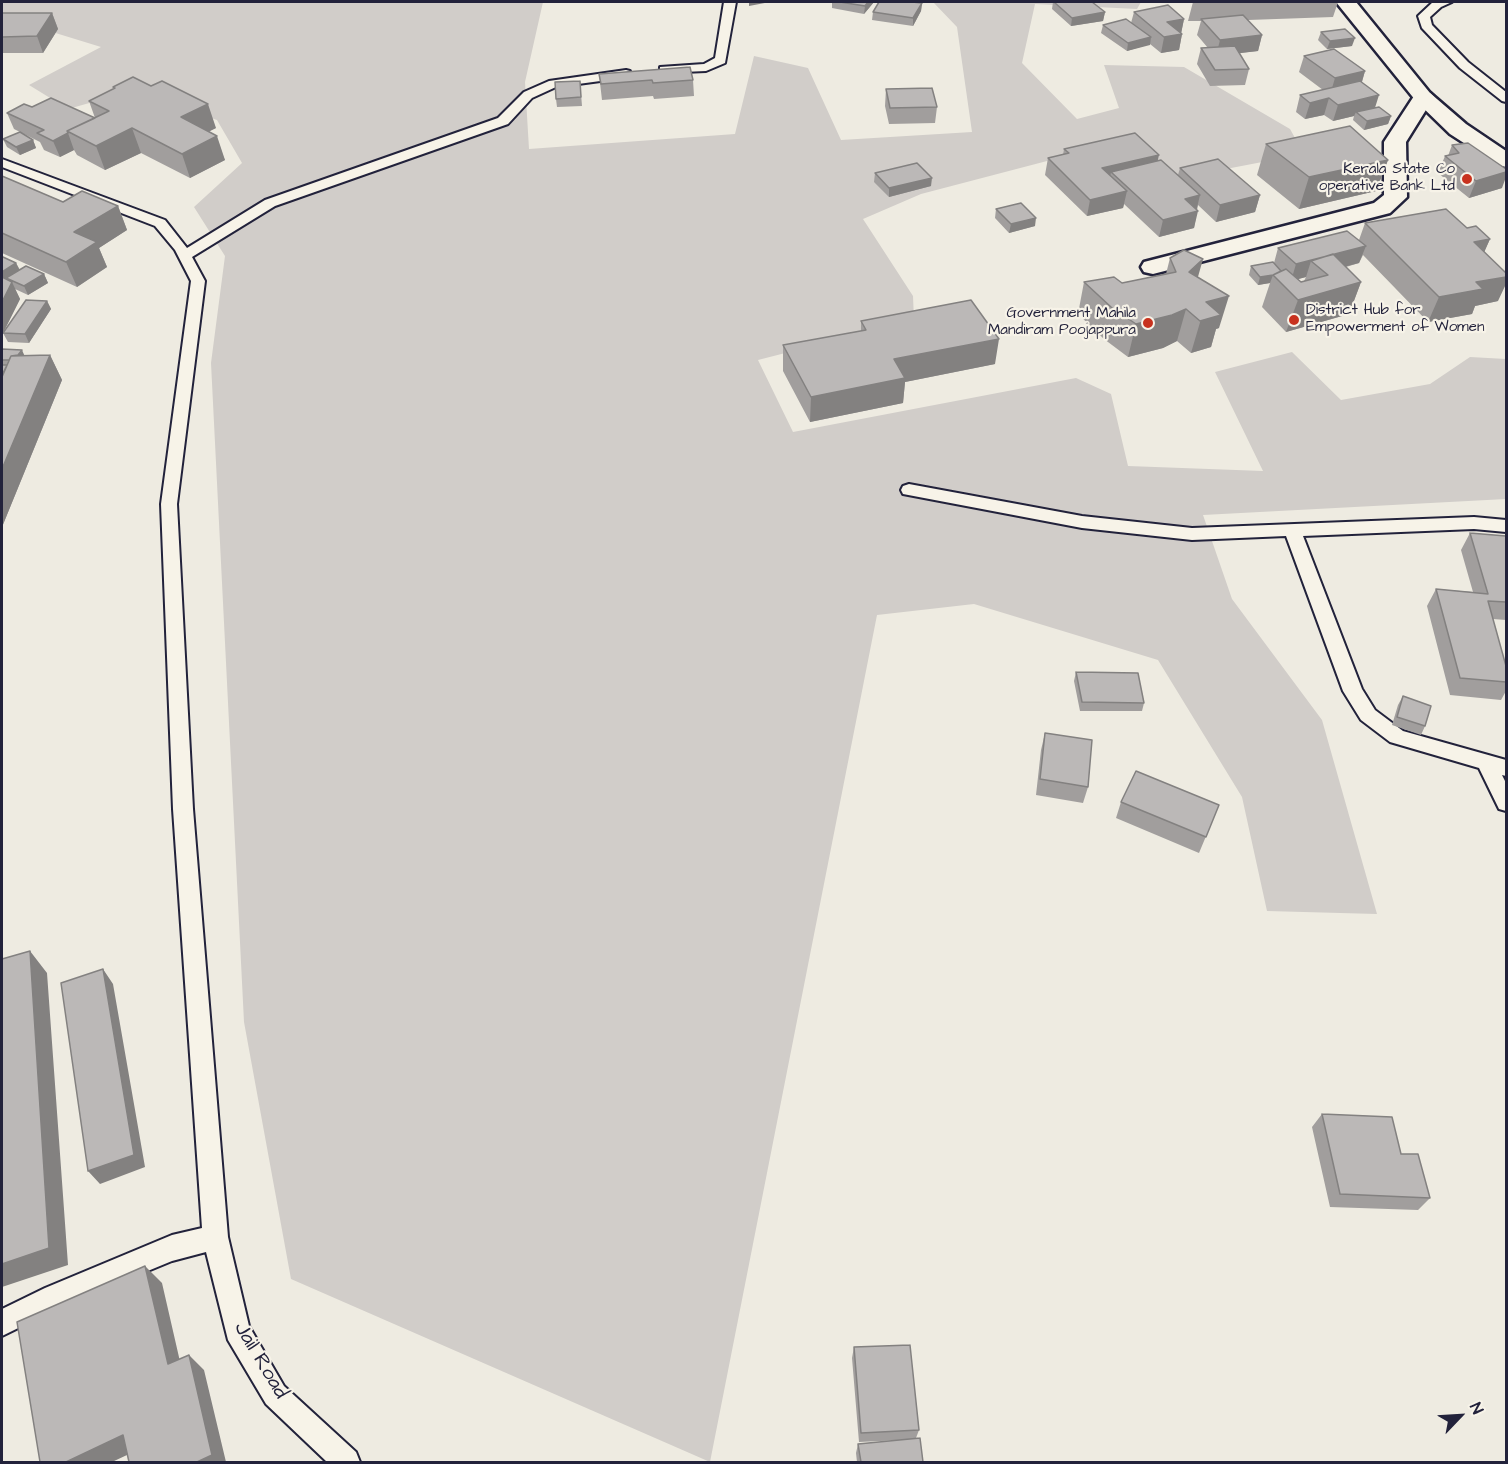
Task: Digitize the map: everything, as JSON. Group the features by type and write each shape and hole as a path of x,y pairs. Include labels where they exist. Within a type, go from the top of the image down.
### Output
{"street":[{"path":"1346,2 1423,97 1458,129 1506,159"},
{"path":"1154,267 1382,208 1395,197 1395,142 1423,97"}],"lane":[{"path":"185,255 270,203 503,122 528,95 553,84 706,67 721,60 730,2"},
{"path":"1446,2 1437,4 1424,16 1426,26 1464,65 1506,98"},
{"name":"Jail Road","path":"2,163 160,223 185,255 198,282 169,504 183,809 215,1237 237,1331 275,1395 346,1462"},
{"path":"909,490 1082,522 1192,534 1474,523 1506,526"},
{"path":"1292,530 1353,691 1368,715 1397,737 1497,766 1506,803"},
{"path":"2,1323 54,1296 171,1248 215,1237"}],"shaded area":[{"path":"2,2 543,2 525,82 529,149 735,134 754,56 808,68 841,140 972,132 957,27 933,2 1141,2 1137,9 1035,4 1022,63 1077,119 1119,108 1104,65 1184,67 1290,129 1304,154 1179,178 1131,139 921,194 863,219 913,296 914,320 758,360 793,432 1076,378 1111,394 1128,466 1263,471 1215,372 1292,352 1341,400 1430,384 1470,357 1506,359 1506,499 1203,515 1232,599 1322,720 1377,914 1267,911 1242,797 1158,660 974,604 877,615 710,1462 291,1279 244,1022 211,363 225,256 194,207 242,163 217,120 132,91 68,109 29,85 101,47 23,23 2,34"}],"building":[{"path":"840,2 868,2 865,6"},
{"path":"879,2 922,3 913,18 873,12"},
{"path":"1054,2 1092,2 1105,12 1072,18"},
{"path":"1168,5 1184,19 1167,22 1182,34 1164,37 1134,12"},
{"path":"2,13 52,13 37,36 2,37"},
{"path":"1243,15 1262,35 1220,40 1201,19"},
{"path":"1126,19 1151,37 1128,43 1103,25"},
{"path":"1345,29 1355,38 1330,41 1321,32"},
{"path":"1235,46 1249,69 1215,70 1201,48"},
{"path":"1334,49 1365,71 1335,78 1304,56"},
{"path":"690,67 693,80 601,84 599,74"},
{"path":"133,77 151,86 162,81 208,104 181,117 217,136 182,154 132,128 96,146 67,131 109,111 89,101"},
{"path":"580,81 581,97 556,99 555,82"},
{"path":"1360,81 1379,95 1338,105 1329,98 1310,103 1300,95"},
{"path":"932,88 937,107 890,108 886,89"},
{"path":"51,98 95,118 67,131 68,133 53,141 37,133 44,130 7,113 24,104 32,107"},
{"path":"1379,107 1391,116 1367,121 1356,112"},
{"path":"1350,126 1388,160 1309,177 1266,144"},
{"path":"20,132 33,140 16,147 3,139"},
{"path":"1135,133 1159,155 1102,168 1127,191 1090,200 1048,158 1069,153 1064,149"},
{"path":"1468,143 1506,169 1506,172 1476,181 1445,156 1459,153 1452,145"},
{"path":"1218,159 1260,195 1220,205 1180,168"},
{"path":"1161,160 1200,195 1185,199 1198,211 1163,220 1111,172"},
{"path":"917,163 932,178 889,188 875,173"},
{"path":"2,176 63,202 82,191 118,206 74,232 97,242 66,262 2,233"},
{"path":"1021,203 1036,218 1011,224 996,209"},
{"path":"1446,209 1467,228 1476,226 1490,239 1474,242 1506,273 1506,277 1476,282 1483,289 1439,297 1365,223"},
{"path":"1347,231 1366,246 1296,264 1278,248"},
{"path":"1184,250 1203,259 1189,272 1229,296 1206,302 1221,315 1200,321 1186,309 1136,324 1111,307 1084,282 1114,277 1122,283 1176,272 1170,258"},
{"path":"1333,254 1361,282 1298,300 1273,275 1286,269 1301,282 1328,275 1311,261"},
{"path":"3,257 16,263 2,272"},
{"path":"1273,262 1281,271 1273,275 1260,277 1251,266"},
{"path":"26,266 44,274 24,286 6,278"},
{"path":"2,277 12,282 2,302"},
{"path":"26,300 47,301 25,334 3,333"},
{"path":"971,300 999,339 894,359 905,378 811,397 783,345 866,330 861,321"},
{"path":"2,349 22,350 18,355 11,356 9,360 2,360"},
{"path":"50,355 2,469 2,377 11,356"},
{"path":"2,365 7,365 2,375"},
{"path":"1470,533 1506,536 1506,602 1488,601 1506,666 1506,682 1460,678 1436,589 1488,594"},
{"path":"1076,672 1138,673 1144,703 1082,702"},
{"path":"1403,696 1431,706 1425,726 1397,717"},
{"path":"1045,733 1092,740 1088,787 1040,779"},
{"path":"1136,771 1219,805 1206,837 1121,802"},
{"path":"30,951 49,1248 2,1264 2,959"},
{"path":"103,969 134,1155 88,1171 61,983"},
{"path":"1322,1114 1392,1117 1401,1154 1418,1154 1430,1198 1340,1194"},
{"path":"145,1266 168,1364 189,1355 212,1455 197,1462 129,1462 123,1435 66,1462 40,1462 17,1322"},
{"path":"910,1345 919,1430 861,1433 854,1347"},
{"path":"920,1438 923,1462 861,1462 858,1444"}],"place":[{"name":"Kerala State Co operative Bank Ltd","path":"1467,179"},
{"name":"District Hub for Empowerment of Women","path":"1294,320"},
{"name":"Government Mahila Mandiram Poojappura","path":"1148,323"}]}
